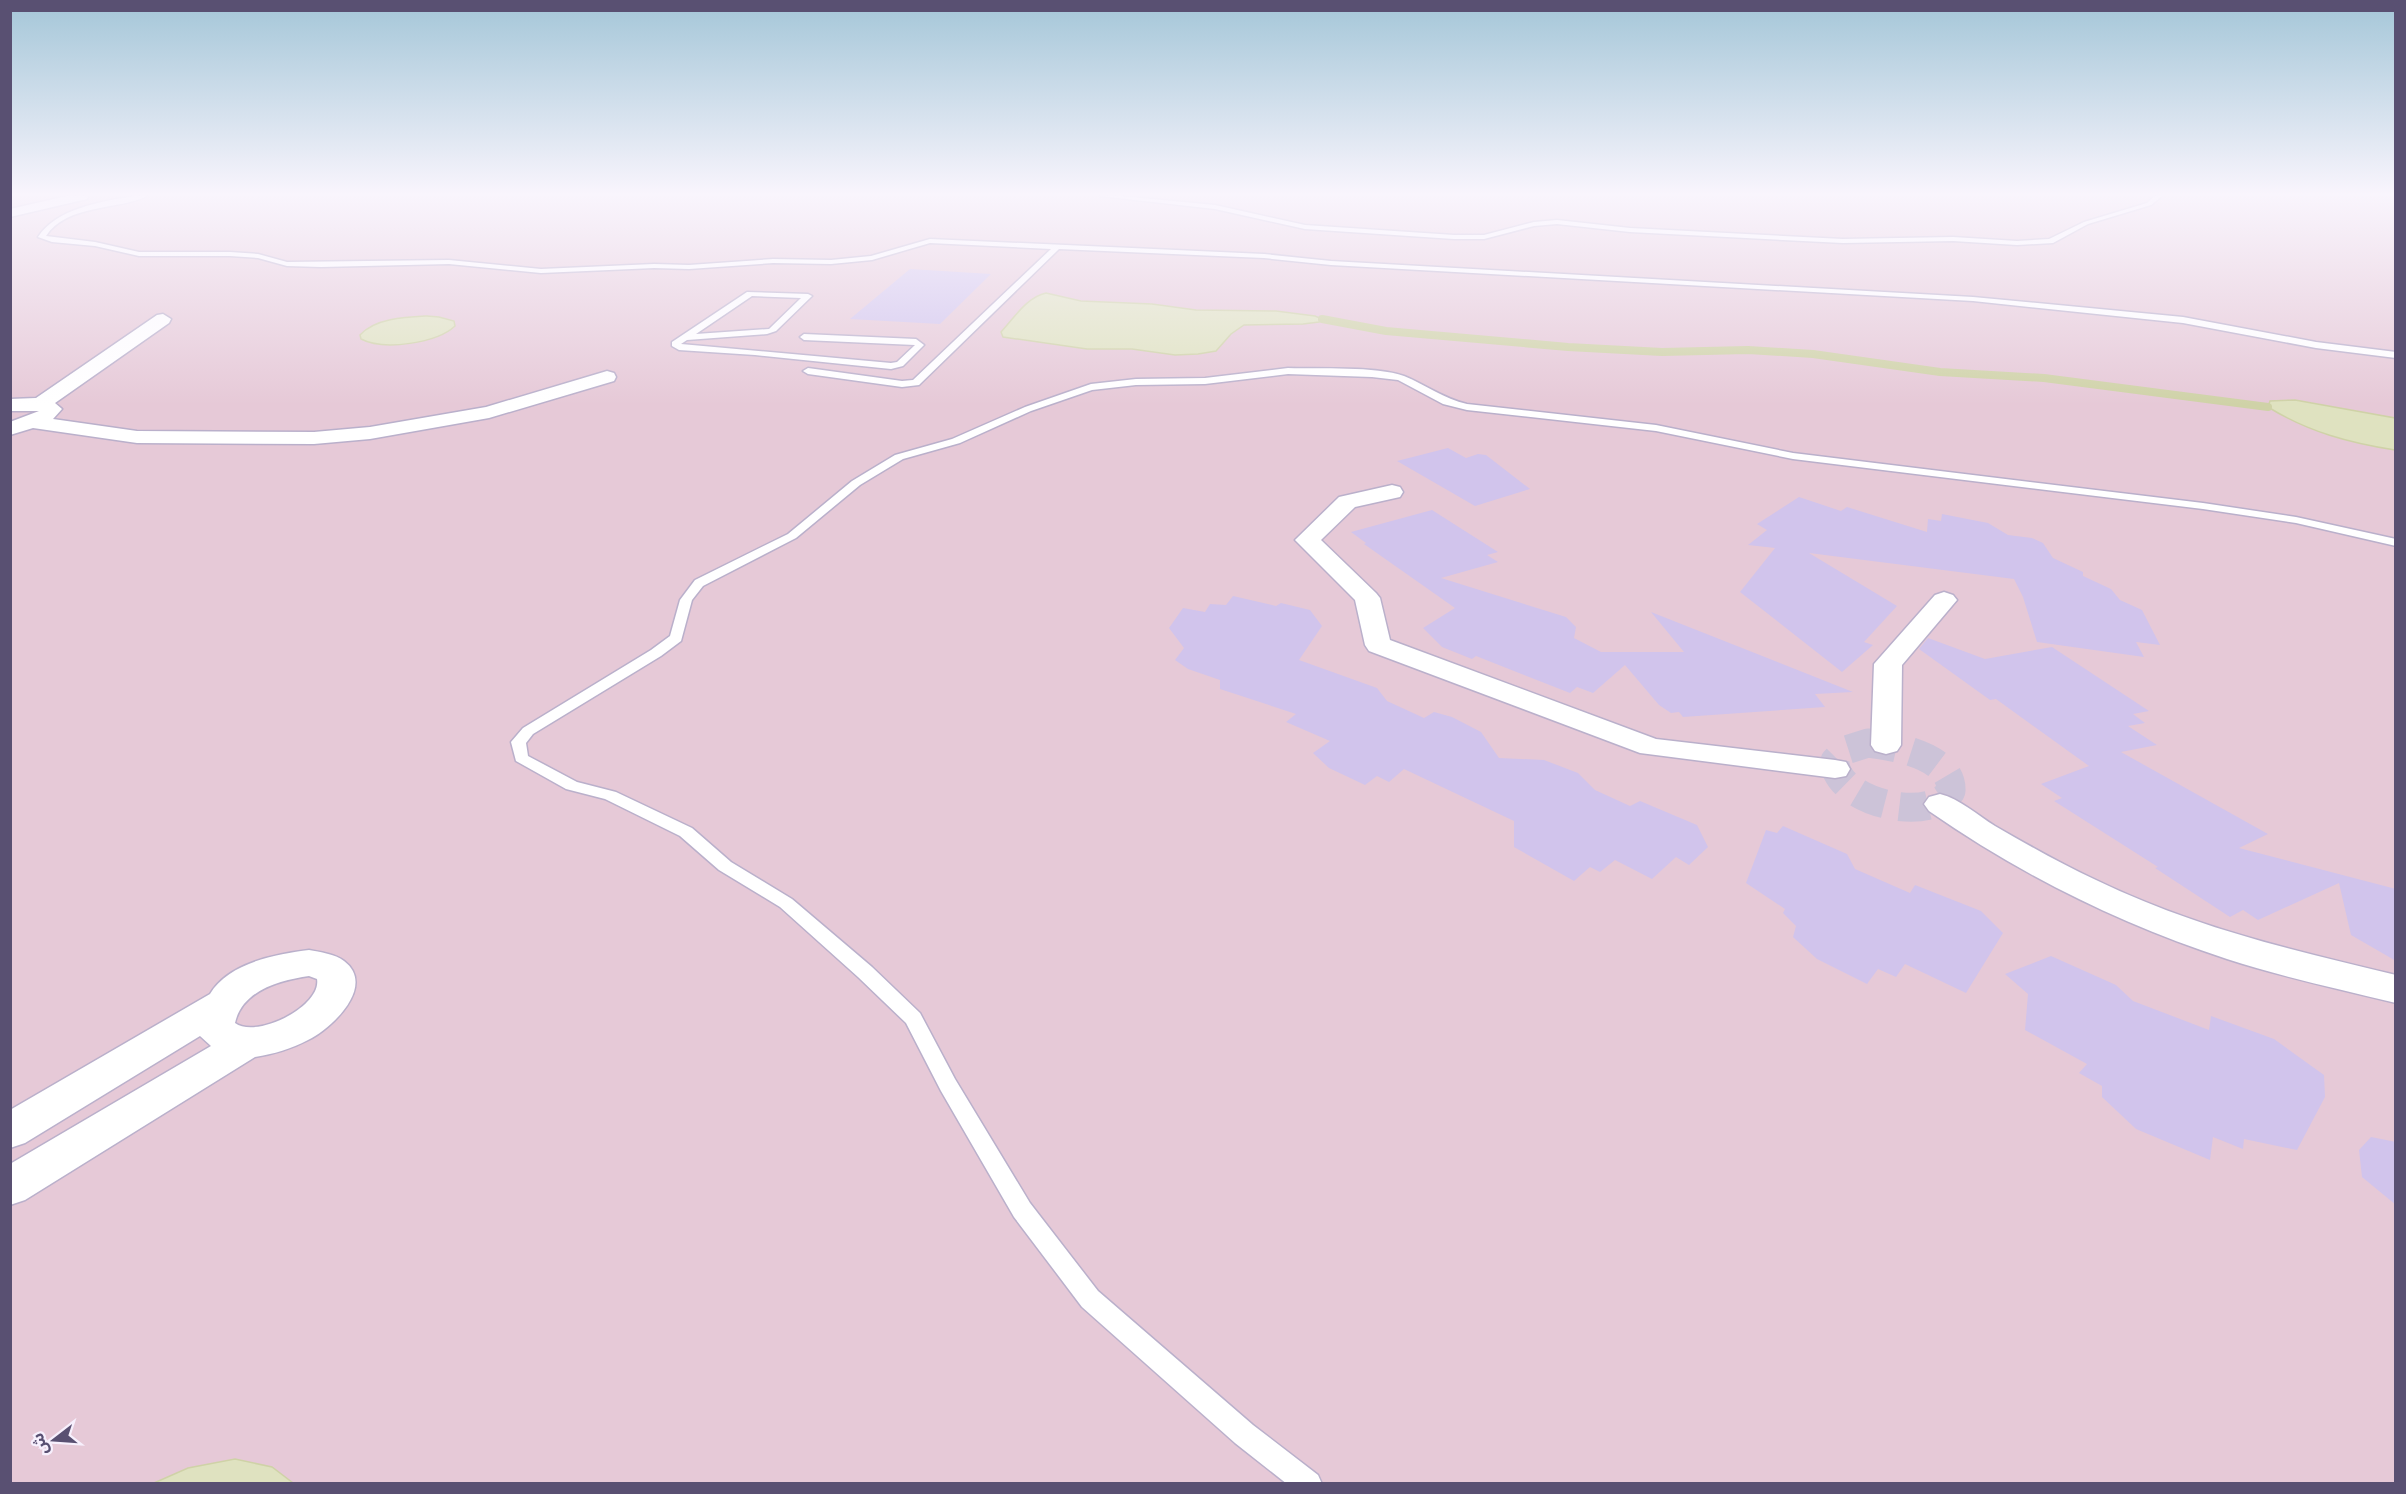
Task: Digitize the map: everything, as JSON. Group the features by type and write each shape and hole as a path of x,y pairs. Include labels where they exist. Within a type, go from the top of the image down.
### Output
{"street":[{"path":"10,429 38,413 163,319"},
{"path":"10,405 137,437 314,438 370,433 478,415 607,377"},
{"path":"1392,492 1347,502 1307,540 1367,598 1378,645 1651,747 1835,769"},
{"path":"1886,745 1888,664 1944,600"},
{"path":"1940,804 2016,855 2119,906 2180,930 2244,951 2396,989"},
{"path":"10,1131 221,1005 251,979 291,964 317,965 334,973 338,984 334,996 324,1009 308,1022 288,1034 267,1041 247,1043 231,1041 221,1036 215,1028 216,1017 221,1005"},
{"path":"10,1187 247,1043"}],"lane":[{"path":"483,266 541,272 707,266"},
{"path":"808,371 902,384 916,383 1038,266"},
{"path":"1380,266 1973,299 2183,320 2316,345 2396,355"},
{"path":"686,337 770,330 808,296 750,294 686,337 675,345 679,348 755,352 888,366 900,364 920,345 916,342 804,337"},
{"path":"1309,1484 1244,1434 1090,1299 1022,1210 948,1085 913,1018 865,972 786,903 725,866 686,832 610,795 572,786 521,758 518,742 528,731 656,653 676,638 686,600 699,583 792,536 856,483 899,457 956,441 1028,409 1091,387 1111,384 1205,381 1288,371 1372,374 1400,378 1446,402 1467,407 1656,428 1793,456 2203,506 2296,520 2396,543"}],"shaded area":[{"path":"11,266 2395,266 2395,1483 11,1483"},
{"path":"1046,293 1081,301 1152,304 1196,310 1276,311 1322,319 1319,322 1303,324 1244,325 1231,334 1216,351 1198,354 1175,355 1132,349 1087,349 1003,337 1001,332 1021,309 1039,295"},
{"path":"427,316 454,321 455,326 436,337 396,345 371,343 361,339 360,335 366,329 382,322"},
{"path":"2295,400 2395,418 2395,450 2362,444 2314,430 2268,407 2270,401"},
{"path":"235,1459 272,1467 293,1483 154,1483 188,1468"}],"building":[{"path":"910,269 991,274 940,324 850,319"},
{"path":"1448,448 1466,458 1478,454 1486,455 1530,489 1475,506 1397,461"},
{"path":"1799,497 1841,511 1847,507 1927,532 1928,519 1941,521 1942,514 1988,523 2008,535 2032,538 2043,543 2053,558 2083,572 2083,576 2111,589 2120,600 2142,610 2160,645 2136,642 2144,657 2037,642 2023,597 2014,579 1809,553 1897,606 1864,642 1873,645 1842,672 1740,592 1775,548 1748,545 1767,530 1757,524"},
{"path":"1432,510 1498,552 1487,555 1498,562 1441,578 1566,617 1576,627 1574,638 1601,652 1684,652 1651,612 1853,692 1815,694 1825,707 1683,717 1679,712 1671,713 1659,705 1625,665 1593,693 1577,687 1570,693 1476,656 1472,659 1442,647 1423,628 1455,608 1364,544 1366,543 1351,532"},
{"path":"1233,596 1276,606 1281,603 1310,610 1322,626 1299,660 1377,688 1387,701 1424,718 1434,712 1452,717 1481,732 1499,758 1544,760 1578,773 1595,790 1630,806 1640,801 1697,825 1708,847 1689,865 1676,857 1652,879 1615,860 1600,872 1590,867 1574,881 1514,847 1514,821 1404,769 1389,782 1377,776 1365,785 1329,768 1313,753 1330,741 1286,722 1296,714 1220,689 1220,680 1188,669 1175,660 1184,648 1169,628 1183,608 1205,612 1210,604 1226,605"},
{"path":"1928,638 1985,659 2052,647 2149,711 2133,714 2145,723 2128,726 2157,745 2121,752 2268,834 2239,848 2396,889 2396,961 2351,935 2339,883 2258,920 2243,910 2230,917 2155,868 2158,867 2054,801 2062,798 2041,784 2089,766 1996,699 1990,700 1919,649"},
{"path":"1783,826 1847,854 1855,869 1910,893 1915,885 1981,911 2003,933 1966,993 1905,964 1896,977 1878,969 1867,984 1817,959 1793,937 1796,926 1783,913 1785,909 1746,883 1766,830 1777,833"},
{"path":"2051,956 2116,985 2133,1001 2209,1030 2211,1016 2274,1039 2324,1075 2325,1097 2297,1150 2244,1139 2243,1149 2213,1137 2210,1160 2136,1129 2102,1097 2102,1086 2079,1073 2087,1064 2025,1030 2028,994 2005,974"},
{"path":"2371,1137 2396,1142 2396,1205 2362,1177 2359,1150"}],"waterway":[{"path":"1322,319 1386,331 1568,347 1662,352 1748,350 1813,354 1940,372 2044,378 2268,407"}],"tunnel":[{"path":"1868,743 1906,750 1932,761 1943,769 1949,779 1951,791 1940,801 1923,806 1904,807 1884,804 1865,797 1850,787 1839,775 1835,761 1846,750 1868,743"}]}
